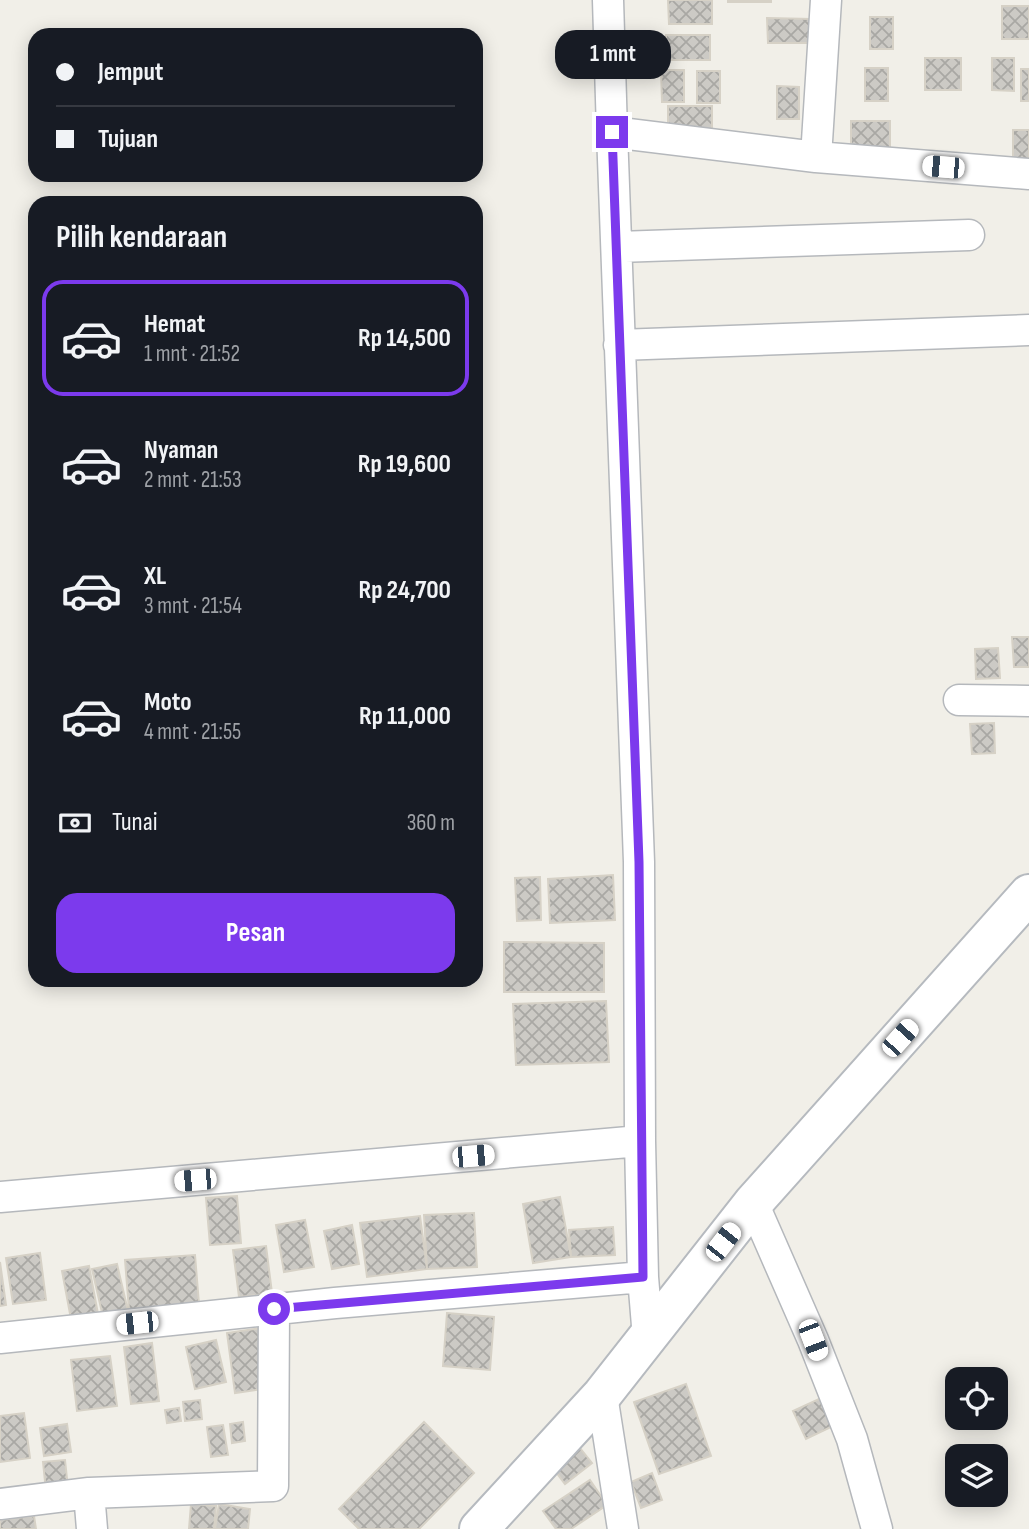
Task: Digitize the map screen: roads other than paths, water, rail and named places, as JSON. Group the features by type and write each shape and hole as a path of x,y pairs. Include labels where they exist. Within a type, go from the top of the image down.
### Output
{"street":[{"path":"608,0 639,862 640,1141 643,1277 648,1338"},
{"path":"816,157 826,0"},
{"path":"612,132 816,157 1029,174"},
{"path":"618,247 969,235"},
{"path":"619,345 1029,330"},
{"path":"959,699 1029,701"},
{"path":"479,1529 602,1395 754,1203 1029,894"},
{"path":"0,1197 640,1141"},
{"path":"754,1203 852,1439 877,1529"},
{"path":"0,1338 274,1309 643,1277"},
{"path":"0,1504 89,1493 273,1486 274,1309"},
{"path":"602,1395 623,1529"},
{"path":"89,1493 92,1529"}]}
